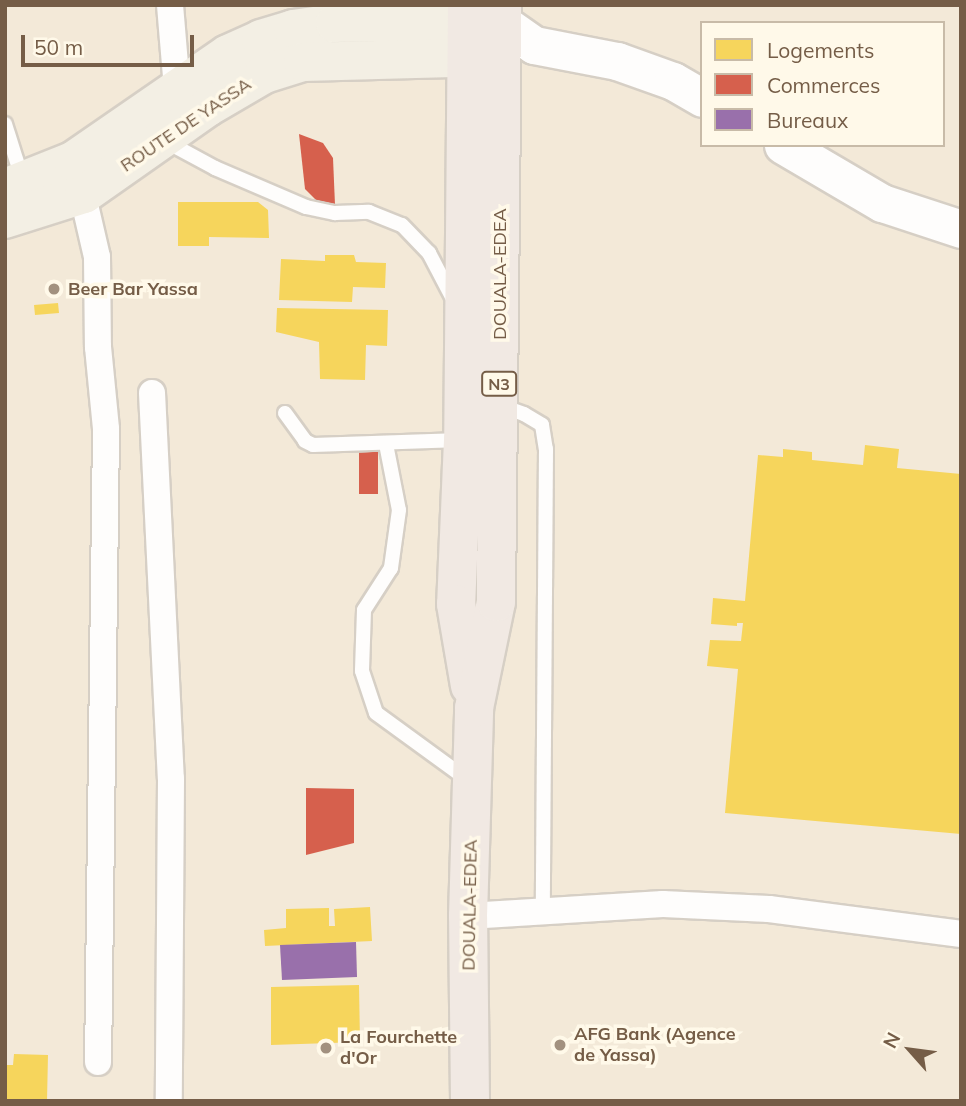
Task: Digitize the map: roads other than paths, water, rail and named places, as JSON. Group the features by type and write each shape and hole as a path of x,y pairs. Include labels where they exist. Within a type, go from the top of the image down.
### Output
{"highway":[{"name":"DOUALA-EDEA","path":"474,708 456,604 465,322 491,30"},
{"name":"DOUALA-EDEA","path":"470,1101 468,916 474,708 496,602 498,405 491,30"}],"main road":[{"name":"ROUTE DE YASSA","path":"14,185 78,177 177,88 228,54 261,39 358,14 491,30"},
{"name":"ROUTE DE YASSA","path":"5,219 78,177 162,139 264,74 303,62 491,30"},
{"path":"491,30 617,61 673,81 700,97"},
{"path":"786,147 881,203 961,229"}],"street":[{"path":"170,5 177,88"},
{"path":"78,177 97,257 98,347 106,429 98,1062"},
{"path":"152,393 171,779 169,1101"},
{"path":"468,916 663,904 769,909 961,934"}],"lane":[{"path":"5,124 14,185"},
{"path":"162,139 215,168 306,207 335,212 369,212 402,225 429,253 465,322"},
{"path":"498,405 524,414 542,425 546,449 542,910"},
{"path":"285,413 305,441 313,445 463,440"},
{"path":"386,444 399,510 391,568 364,610 362,671 376,713 472,783"}],"place":[{"name":"Beer Bar Yassa","path":"54,289"},
{"name":"AFG Bank (Agence de Yassa)","path":"560,1045"},
{"name":"La Fourchette d'Or","path":"326,1048"}]}
